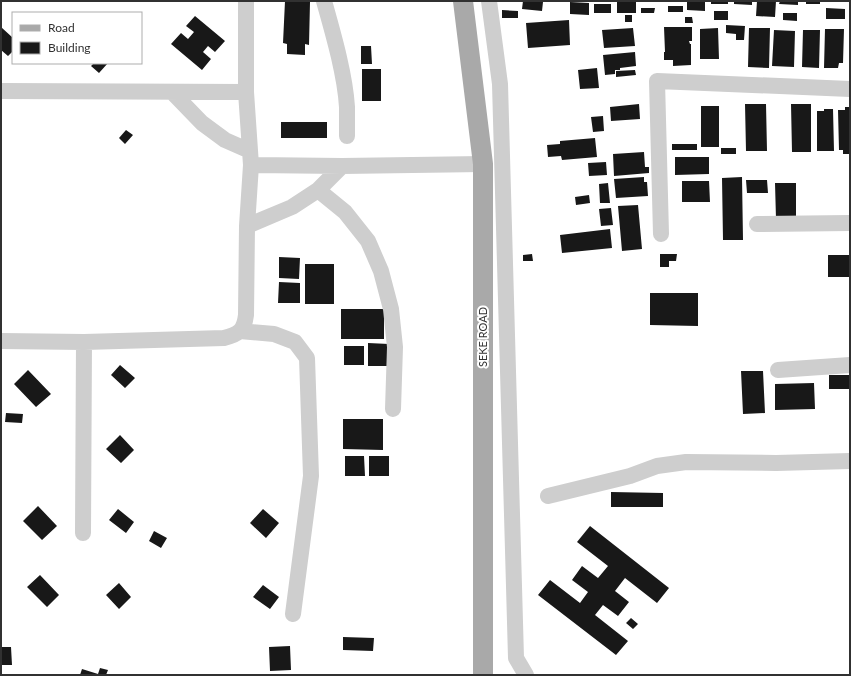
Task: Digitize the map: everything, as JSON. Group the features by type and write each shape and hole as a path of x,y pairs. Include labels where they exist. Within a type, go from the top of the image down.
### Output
{"main road":[{"name":"SEKE ROAD","path":"463,1 483,164 483,675"}],"street":[{"path":"1,341 84,342 224,338 234,336 240,331 244,325 246,315 247,226 250,158 246,92 246,1"},
{"path":"324,1 332,27 341,70 347,107 347,136"},
{"path":"489,1 500,84 516,658 526,675"},
{"path":"661,234 657,81 850,89"},
{"path":"1,91 246,92"},
{"path":"172,92 202,123 250,158 342,166 483,164"},
{"path":"247,226 292,207 318,190 342,166"},
{"path":"318,190 345,212 368,241 381,271 392,309 396,347 393,409"},
{"path":"757,224 850,223"},
{"path":"240,331 274,334 295,342 307,358 311,476 293,614"},
{"path":"83,533 84,342"},
{"path":"778,370 850,365"},
{"path":"548,496 630,476 657,466 686,462 776,463 850,461"}],"building":[{"path":"285,1 310,2 309,45 305,44 305,55 287,54 287,44 283,43"},
{"path":"523,1 543,2 542,11 522,9"},
{"path":"617,1 636,1 636,13 617,13"},
{"path":"687,1 705,1 705,11 687,10"},
{"path":"711,1 728,1 728,4 711,4"},
{"path":"734,1 752,1 752,5 734,4"},
{"path":"757,1 776,1 775,17 756,16"},
{"path":"780,1 798,1 798,5 779,4"},
{"path":"806,1 820,1 820,4 806,4"},
{"path":"570,2 589,3 589,15 570,14"},
{"path":"594,4 611,4 611,13 594,13"},
{"path":"668,6 683,6 683,12 668,12"},
{"path":"641,8 655,8 654,13 641,13"},
{"path":"826,8 845,9 845,19 826,19"},
{"path":"502,10 518,11 518,18 502,18"},
{"path":"714,11 728,11 728,20 714,20"},
{"path":"783,13 797,13 797,21 783,20"},
{"path":"625,15 632,15 632,22 625,22"},
{"path":"195,16 225,41 215,52 208,46 203,52 211,59 202,70 171,44 181,33 188,39 194,32 186,26"},
{"path":"685,17 692,17 693,23 685,23"},
{"path":"569,20 570,45 528,48 526,23"},
{"path":"726,25 745,26 744,40 736,40 736,34 726,33"},
{"path":"1,27 12,37 12,52 8,56 1,50"},
{"path":"664,27 692,27 692,41 689,41 691,44 691,65 673,66 673,60 664,60"},
{"path":"633,28 635,46 604,48 602,30"},
{"path":"718,28 719,59 700,59 700,29"},
{"path":"749,28 770,28 769,68 748,67"},
{"path":"825,29 844,29 843,63 839,63 838,68 824,68"},
{"path":"774,30 795,31 794,67 772,66"},
{"path":"803,30 820,30 819,68 802,67"},
{"path":"361,46 371,46 372,64 361,64"},
{"path":"635,52 636,66 620,68 620,70 615,70 615,74 605,75 603,55"},
{"path":"93,64 107,64 99,73 91,66"},
{"path":"597,68 599,88 580,89 578,70"},
{"path":"362,69 381,69 381,101 362,101"},
{"path":"635,70 636,75 616,77 616,71"},
{"path":"639,104 640,119 611,121 610,107"},
{"path":"745,104 766,104 767,151 746,151"},
{"path":"791,104 811,104 811,152 792,152"},
{"path":"701,106 719,106 719,147 701,147"},
{"path":"845,107 850,107 850,154 843,154 843,150 839,150 838,110 845,110"},
{"path":"824,109 833,109 834,151 817,151 817,111 824,111"},
{"path":"603,116 604,131 593,132 591,117"},
{"path":"281,122 327,122 327,138 281,138"},
{"path":"126,130 133,135 125,144 119,138"},
{"path":"595,138 597,157 562,160 561,156 548,157 547,145 560,144 560,141"},
{"path":"672,144 697,144 697,150 672,150"},
{"path":"721,148 736,148 736,154 721,154"},
{"path":"644,152 645,167 649,167 649,173 614,176 613,154"},
{"path":"675,157 709,157 709,174 675,175"},
{"path":"606,162 607,175 589,176 588,163"},
{"path":"644,177 644,182 647,182 648,196 616,198 614,179"},
{"path":"742,177 743,240 723,240 722,178"},
{"path":"746,180 767,180 768,193 747,193"},
{"path":"682,181 709,181 710,202 682,202"},
{"path":"608,183 610,203 600,203 599,184"},
{"path":"775,183 796,183 796,219 776,219"},
{"path":"589,195 590,203 576,205 575,197"},
{"path":"638,205 642,249 622,251 618,206"},
{"path":"611,208 613,225 601,226 599,209"},
{"path":"610,229 612,248 562,253 560,235"},
{"path":"532,254 533,261 523,261 523,255"},
{"path":"660,254 677,254 676,261 669,261 669,267 660,267"},
{"path":"828,255 850,255 850,277 828,277"},
{"path":"279,257 300,258 299,279 279,278"},
{"path":"305,264 334,264 334,304 305,304"},
{"path":"279,282 300,283 300,303 278,303"},
{"path":"650,293 698,293 698,326 650,325"},
{"path":"341,309 384,309 384,339 341,339"},
{"path":"368,343 389,344 388,366 368,366"},
{"path":"344,346 364,346 364,365 344,365"},
{"path":"120,365 135,378 125,388 111,375"},
{"path":"28,370 51,394 36,407 14,384"},
{"path":"741,371 763,371 765,413 743,414"},
{"path":"829,375 850,375 850,389 829,389"},
{"path":"814,383 815,409 775,410 775,384"},
{"path":"6,413 23,414 22,423 5,422"},
{"path":"343,419 383,419 383,450 343,449"},
{"path":"120,435 134,450 121,463 106,449"},
{"path":"345,456 364,456 365,476 345,476"},
{"path":"369,456 389,456 389,476 369,476"},
{"path":"611,492 663,493 663,507 611,507"},
{"path":"38,506 57,526 42,540 23,521"},
{"path":"118,509 134,522 126,533 109,520"},
{"path":"263,509 279,523 266,538 250,523"},
{"path":"590,526 669,588 657,603 625,578 615,591 629,602 618,616 603,605 595,615 628,641 616,655 538,595 550,580 580,603 588,592 572,580 582,566 598,578 608,566 577,542"},
{"path":"154,531 167,538 161,548 149,541"},
{"path":"40,575 59,595 47,607 27,587"},
{"path":"119,583 131,597 119,609 106,595"},
{"path":"263,585 279,597 270,609 253,597"},
{"path":"631,618 638,624 633,629 626,623"},
{"path":"343,637 374,638 373,651 343,650"},
{"path":"290,646 291,670 270,671 269,647"},
{"path":"1,647 11,647 12,665 1,665"},
{"path":"100,668 108,670 106,675 80,675 82,669 98,674"}]}
